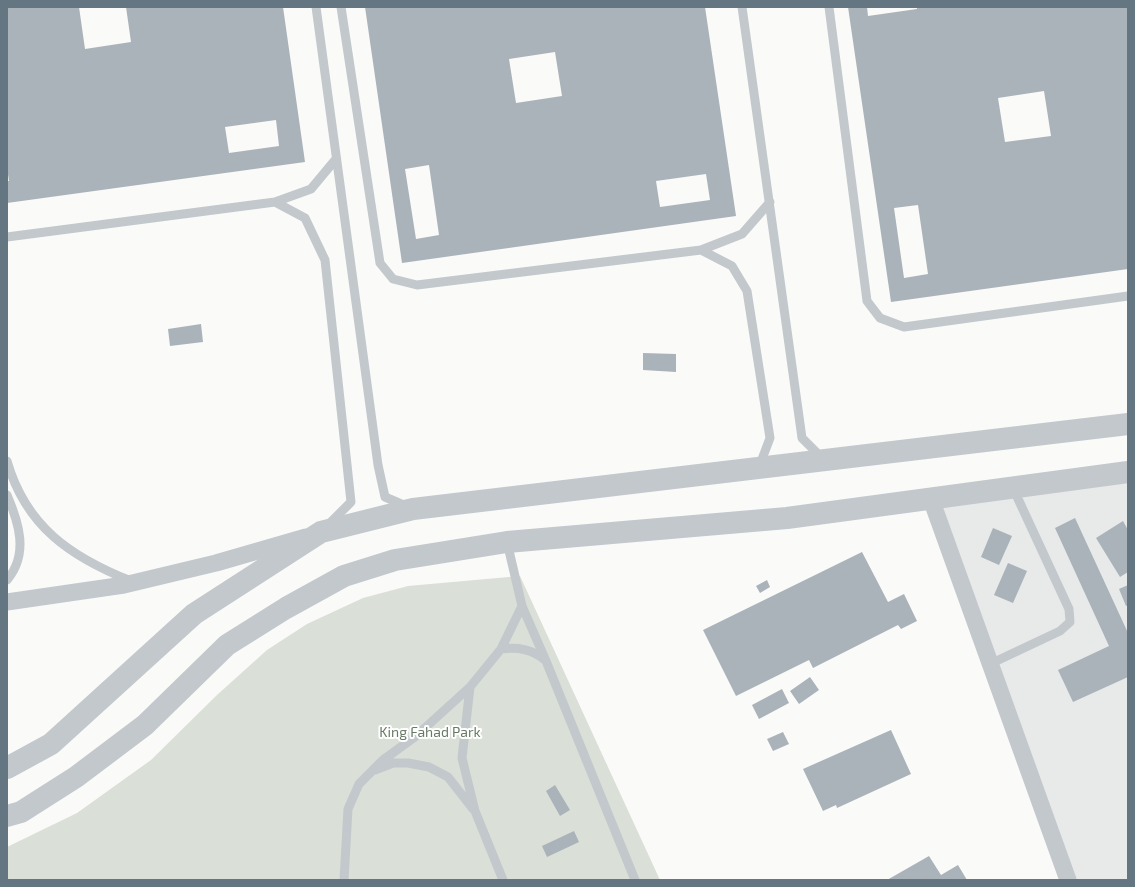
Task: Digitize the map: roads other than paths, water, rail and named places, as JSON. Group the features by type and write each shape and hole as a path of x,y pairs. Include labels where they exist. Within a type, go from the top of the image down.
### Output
{"street":[{"path":"7,602 134,582 216,563 321,532 413,510 1128,424"},
{"path":"12,816 76,777 146,724 227,645 286,608 337,579 395,560 507,542 787,518 1128,472"},
{"path":"931,499 1068,880"},
{"path":"8,767 51,744 194,614 321,532"}],"lane":[{"path":"316,7 378,465 385,497 413,510"},
{"path":"342,7 380,263 393,279 417,285 701,250 742,234 770,202"},
{"path":"742,7 802,438 824,460"},
{"path":"829,7 867,301 880,318 904,327 1128,296"},
{"path":"7,237 275,202 310,189 336,159"},
{"path":"275,202 304,218 325,260 352,502 321,532"},
{"path":"701,250 732,266 747,292 770,438 758,468"},
{"path":"7,462 19,492 46,531 72,552 98,568 134,582"},
{"path":"990,664 1060,631 1070,622 1069,609 1013,488"},
{"path":"7,495 19,531 21,547 17,565 7,580"},
{"path":"507,542 522,606 546,661 635,880"},
{"path":"344,880 348,809 359,784 383,760 416,736 470,687 501,649 522,606"},
{"path":"501,649 514,647 536,652 546,661"},
{"path":"470,687 462,758 475,811 503,880"},
{"path":"373,770 393,763 408,762 429,767 448,777 475,811"}],"park label":[{"name":"King Fahad Park","path":"430,732"}]}
